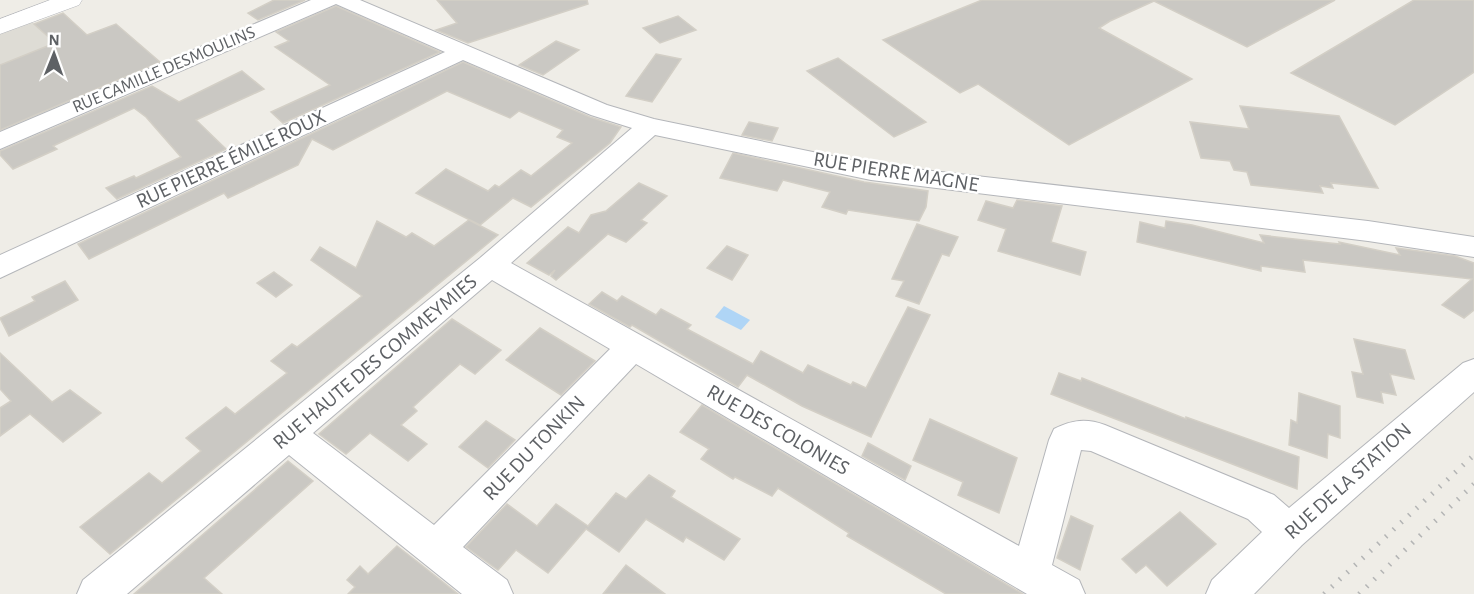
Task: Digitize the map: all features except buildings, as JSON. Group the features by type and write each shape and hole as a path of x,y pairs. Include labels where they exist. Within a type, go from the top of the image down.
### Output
{"street":[{"path":"0,27 71,0"},
{"name":"RUE CAMILLE DESMOULINS","path":"0,141 328,0"},
{"name":"RUE PIERRE MAGNE","path":"364,2 462,52 599,110 650,126 871,172 1357,230 1474,247"},
{"name":"RUE PIERRE ÉMILE ROUX","path":"0,267 462,52"},
{"name":"RUE HAUTE DES COMMEYMIES","path":"97,594 490,265 650,126"},
{"name":"RUE DES COLONIES","path":"490,265 1065,594"},
{"name":"RUE DU TONKIN","path":"436,549 633,346"},
{"name":"RUE DE LA STATION","path":"1226,594 1289,532 1474,372"},
{"path":"288,434 494,594"},
{"path":"1030,575 1066,440 1076,435 1093,436 1261,507 1289,532"}],"shaded area":[{"path":"31,21 101,89 0,132 0,33"}],"water":[{"path":"724,306 750,320 741,330 715,317"}],"railway":[{"path":"1324,594 1474,455"},
{"path":"1359,594 1474,484"}]}
